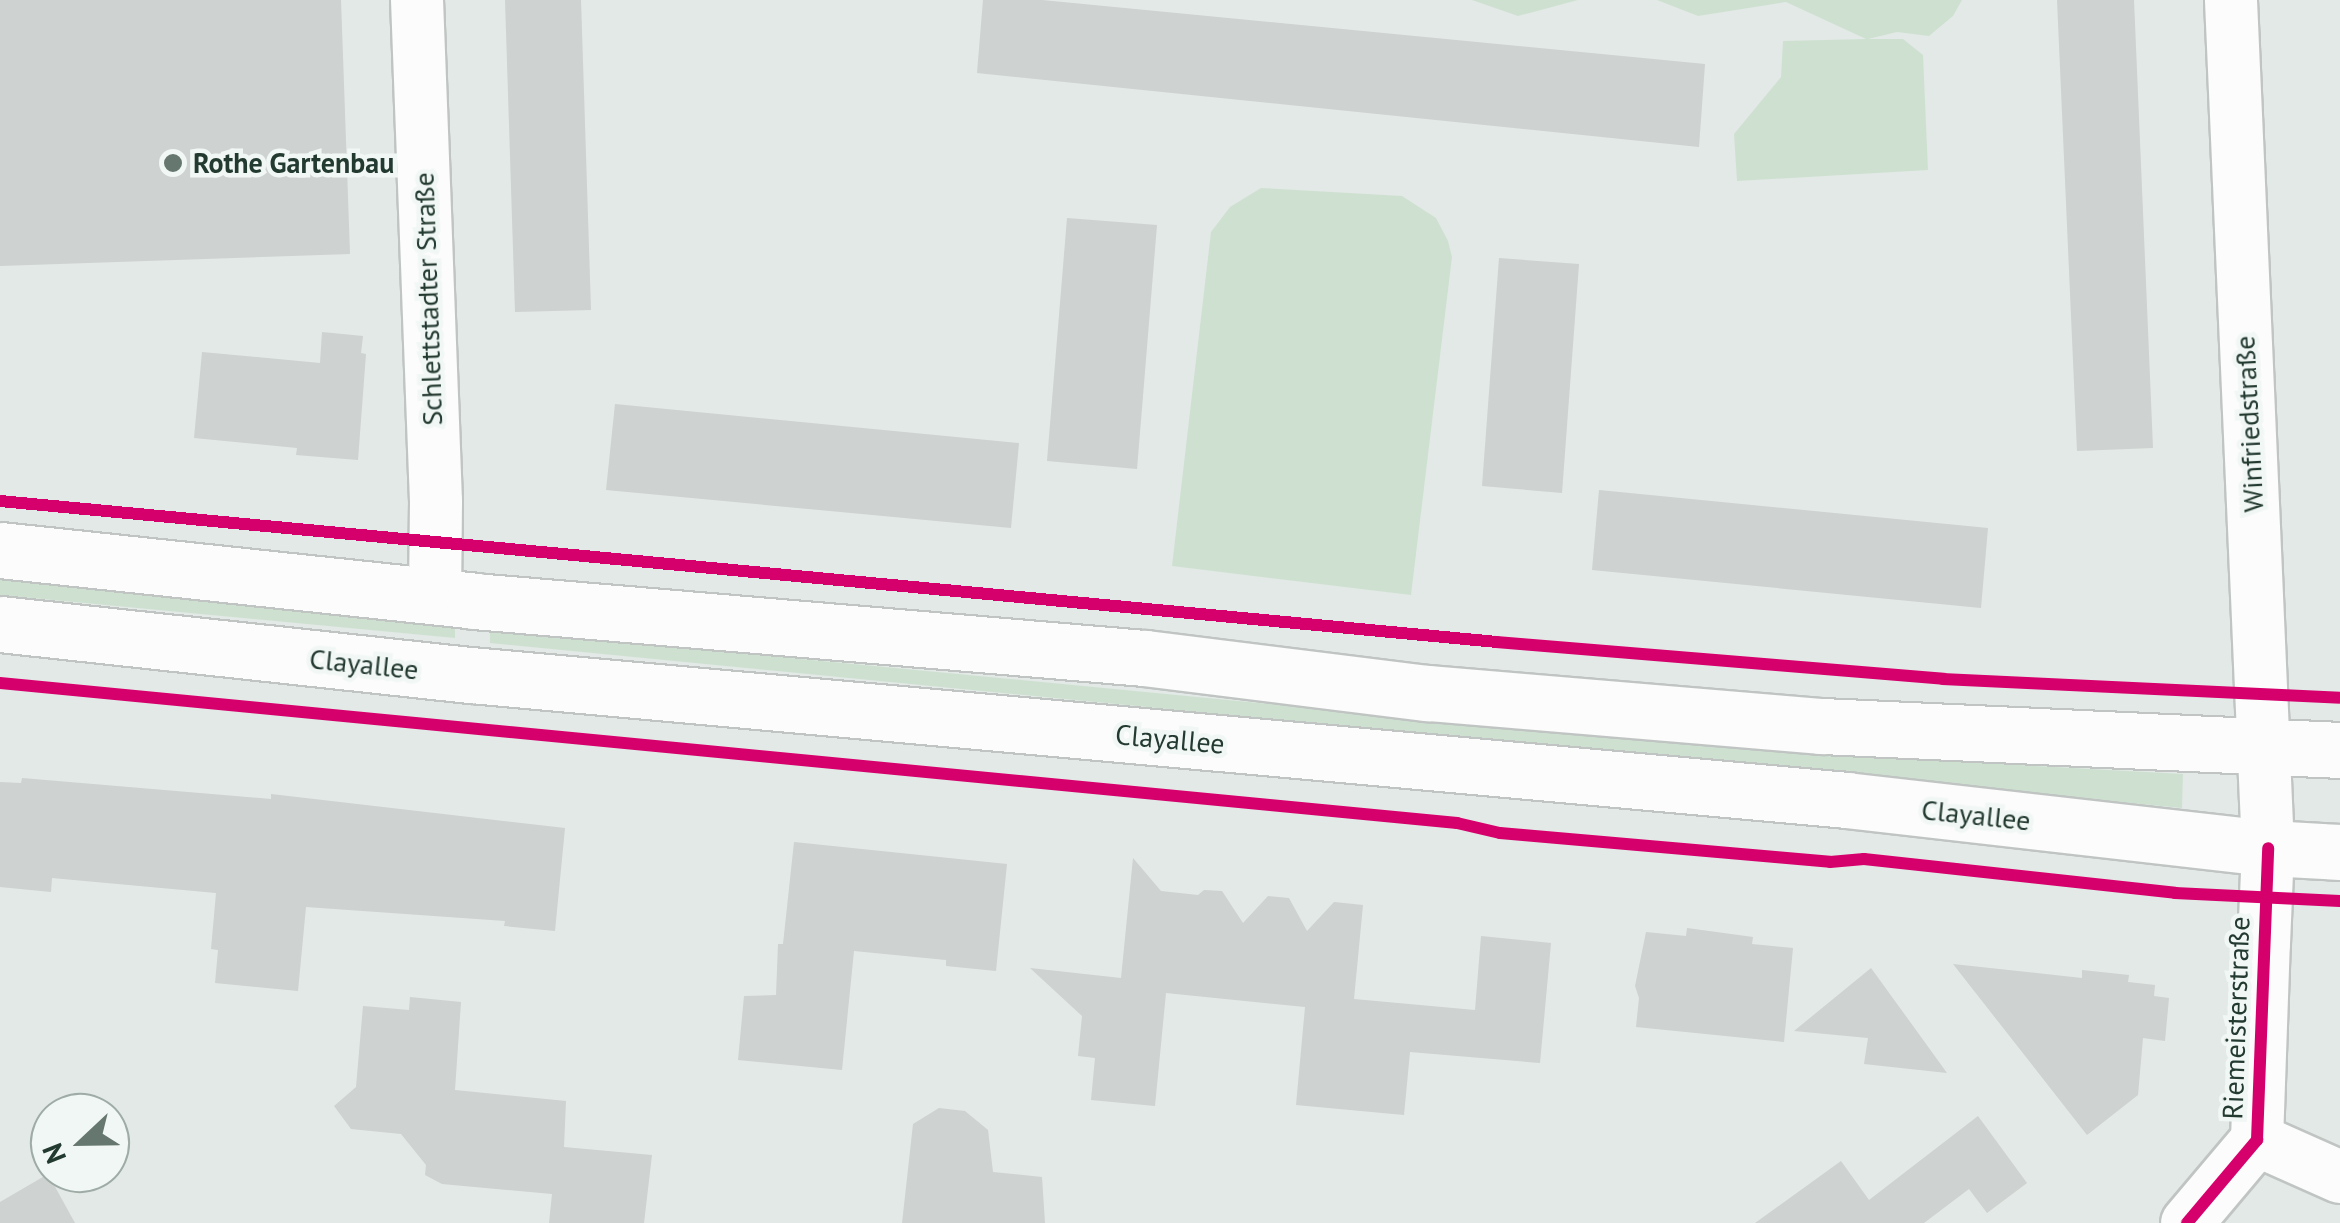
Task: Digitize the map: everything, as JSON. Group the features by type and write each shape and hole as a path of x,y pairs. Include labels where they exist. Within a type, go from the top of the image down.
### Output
{"main road":[{"path":"0,550 435,597 1145,658 1428,694 1822,726 2340,750"},
{"name":"Clayallee","path":"0,624 471,675 1846,800 2268,848 2340,852"}],"street":[{"name":"Schlettstadter Straße","path":"417,0 436,502 435,597"},
{"name":"Winfriedstraße","path":"2230,0 2268,848"},
{"name":"Riemeisterstraße","path":"2186,1223 2257,1140 2268,848"},
{"path":"2257,1140 2340,1177"}],"green space":[{"path":"1472,0 1578,0 1518,16"},
{"path":"1657,0 1962,0 1953,16 1929,36 1897,32 1868,39 1903,39 1923,55 1928,170 1737,181 1734,134 1781,77 1783,41 1866,39 1786,2 1698,16"},
{"path":"1261,188 1402,196 1436,218 1448,241 1452,257 1411,595 1172,566 1211,232 1230,207"},
{"path":"0,579 455,625 455,638 0,595"},
{"path":"490,629 1748,750 2183,774 2182,808 490,643"}],"building":[{"name":"Rothe Gartenbau","path":"0,0 341,0 350,254 0,266"},
{"path":"505,0 581,0 591,310 515,312"},
{"path":"983,0 1042,0 1705,64 1699,147 977,73"},
{"path":"2057,0 2134,0 2153,448 2077,451"},
{"path":"1067,218 1157,225 1137,469 1047,461"},
{"path":"1499,258 1579,264 1562,493 1482,486"},
{"path":"322,332 363,336 361,353 366,354 358,460 296,455 297,448 194,438 202,352 320,363"},
{"path":"615,404 1019,443 1011,528 606,490"},
{"path":"1599,490 1988,528 1981,608 1592,570"},
{"path":"22,778 271,799 271,794 565,828 555,931 504,926 505,921 306,907 298,991 215,983 218,950 211,949 216,893 52,878 51,892 0,887 0,782 21,783"},
{"path":"794,842 1007,864 996,971 946,966 946,960 854,951 842,1070 738,1060 744,996 776,995 778,944 783,944"},
{"path":"1133,858 1161,891 1198,895 1204,890 1222,891 1243,923 1268,896 1289,898 1307,931 1334,902 1363,905 1354,999 1475,1010 1481,936 1551,943 1540,1063 1410,1052 1404,1115 1296,1105 1305,1007 1166,993 1155,1106 1091,1100 1095,1058 1078,1056 1082,1016 1030,968 1121,978"},
{"path":"1687,928 1753,937 1752,944 1793,948 1784,1042 1636,1027 1639,998 1635,986 1646,932 1686,936"},
{"path":"1953,964 2082,978 2082,970 2129,975 2128,982 2155,985 2154,996 2169,998 2165,1041 2143,1038 2138,1095 2087,1135"},
{"path":"1871,968 1947,1073 1864,1064 1868,1038 1794,1031"},
{"path":"410,997 461,1002 455,1090 566,1101 564,1147 652,1155 644,1223 549,1223 552,1194 442,1184 425,1175 426,1165 401,1134 351,1129 334,1106 356,1087 363,1006 409,1010"},
{"path":"939,1108 965,1111 988,1130 993,1172 1042,1177 1045,1223 902,1223 913,1124"},
{"path":"1978,1116 2027,1183 1987,1213 1969,1189 1924,1223 1755,1223 1841,1161 1869,1200"},
{"path":"30,1184 30,1193 58,1193 75,1223 0,1223 0,1202"}],"cycle path":[{"path":"0,501 1496,642 1943,679 2340,698"},
{"path":"0,683 1457,823 1500,833 1830,862 1864,859 2175,893 2340,901"},
{"path":"2187,1223 2257,1140 2268,848"}],"place":[{"name":"Rothe Gartenbau","path":"173,163"}]}
